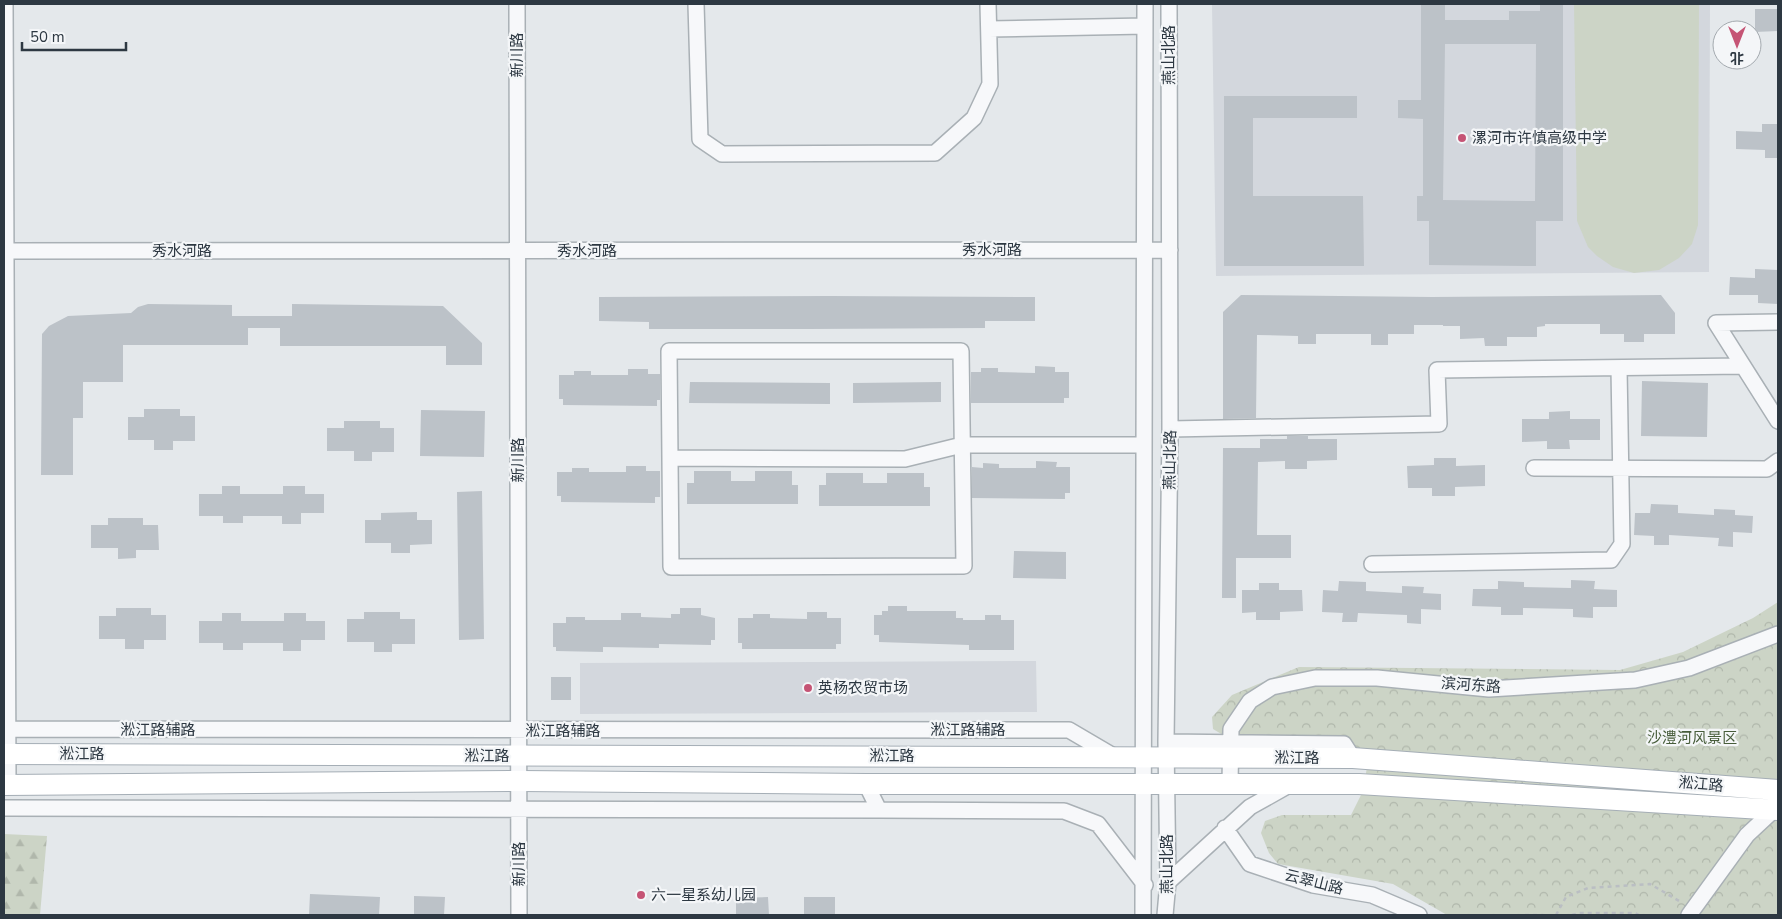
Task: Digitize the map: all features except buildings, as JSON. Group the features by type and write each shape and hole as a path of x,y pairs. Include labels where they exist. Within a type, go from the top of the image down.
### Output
{"main road":[{"name":"淞江路","path":"6,754 1145,757 1166,750 1230,749 1352,758 1777,804"},
{"name":"淞江路","path":"6,785 520,781 866,784 1292,783 1359,784 1777,804"}],"street":[{"path":"5,4 6,785"},
{"name":"新川路","path":"517,4 516,251 520,731 519,915"},
{"path":"696,4 700,139 722,154 935,153 974,118 990,84 988,4"},
{"name":"燕山北路","path":"1143,915 1145,885 1145,4"},
{"name":"燕山北路","path":"1166,915 1168,882 1166,750 1170,428 1169,4"},
{"path":"989,29 1145,26"},
{"name":"秀水河路","path":"6,251 1170,250"},
{"path":"1776,415 1716,323 1778,322"},
{"path":"961,350 962,444 964,566 671,567 669,351 961,350"},
{"path":"1170,428 1439,424 1437,370 1743,366"},
{"path":"1372,564 1611,560 1622,544 1619,368"},
{"path":"670,458 904,459 962,444 1144,445"},
{"path":"1534,468 1767,469 1778,461"},
{"name":"滨河东路","path":"1230,783 1231,729 1250,701 1272,687 1315,678 1377,678 1489,689 1635,680 1689,668 1778,634"},
{"name":"淞江路辅路","path":"6,729 520,731 1069,730 1115,757"},
{"path":"1168,882 1250,807 1292,783"},
{"path":"866,784 879,810"},
{"path":"1692,912 1747,835 1777,804"},
{"path":"4,808 519,808 1064,812 1098,824 1145,885"},
{"name":"云翠山路","path":"1225,828 1250,864 1313,885 1372,895 1419,915"}],"path":[{"path":"1556,915 1566,897 1588,888 1650,884 1692,912"},
{"path":"1572,915 1579,913 1635,913 1639,915"},
{"path":"1526,915 1543,915"}],"shaded area":[{"name":"漯河市许慎高级中学","path":"1212,4 1710,4 1709,272 1216,276"},
{"name":"英杨农贸市场","path":"1036,661 1037,712 580,714 580,663"}],"green space":[{"path":"1574,4 1699,4 1698,225 1692,244 1679,258 1659,270 1634,273 1613,267 1588,247 1577,221"},
{"name":"沙澧河风景区","path":"1778,602 1778,915 1447,915 1393,884 1278,864 1269,853 1261,833 1265,821 1282,815 1351,815 1363,791 1370,749 1248,750 1213,729 1212,717 1232,695 1299,667 1620,670 1683,652 1753,618"},
{"path":"4,834 47,836 40,915 4,915"}],"place":[{"name":"漯河市许慎高级中学","path":"1462,138"},
{"name":"英杨农贸市场","path":"808,688"},
{"name":"六一星系幼儿园","path":"641,895"}]}
